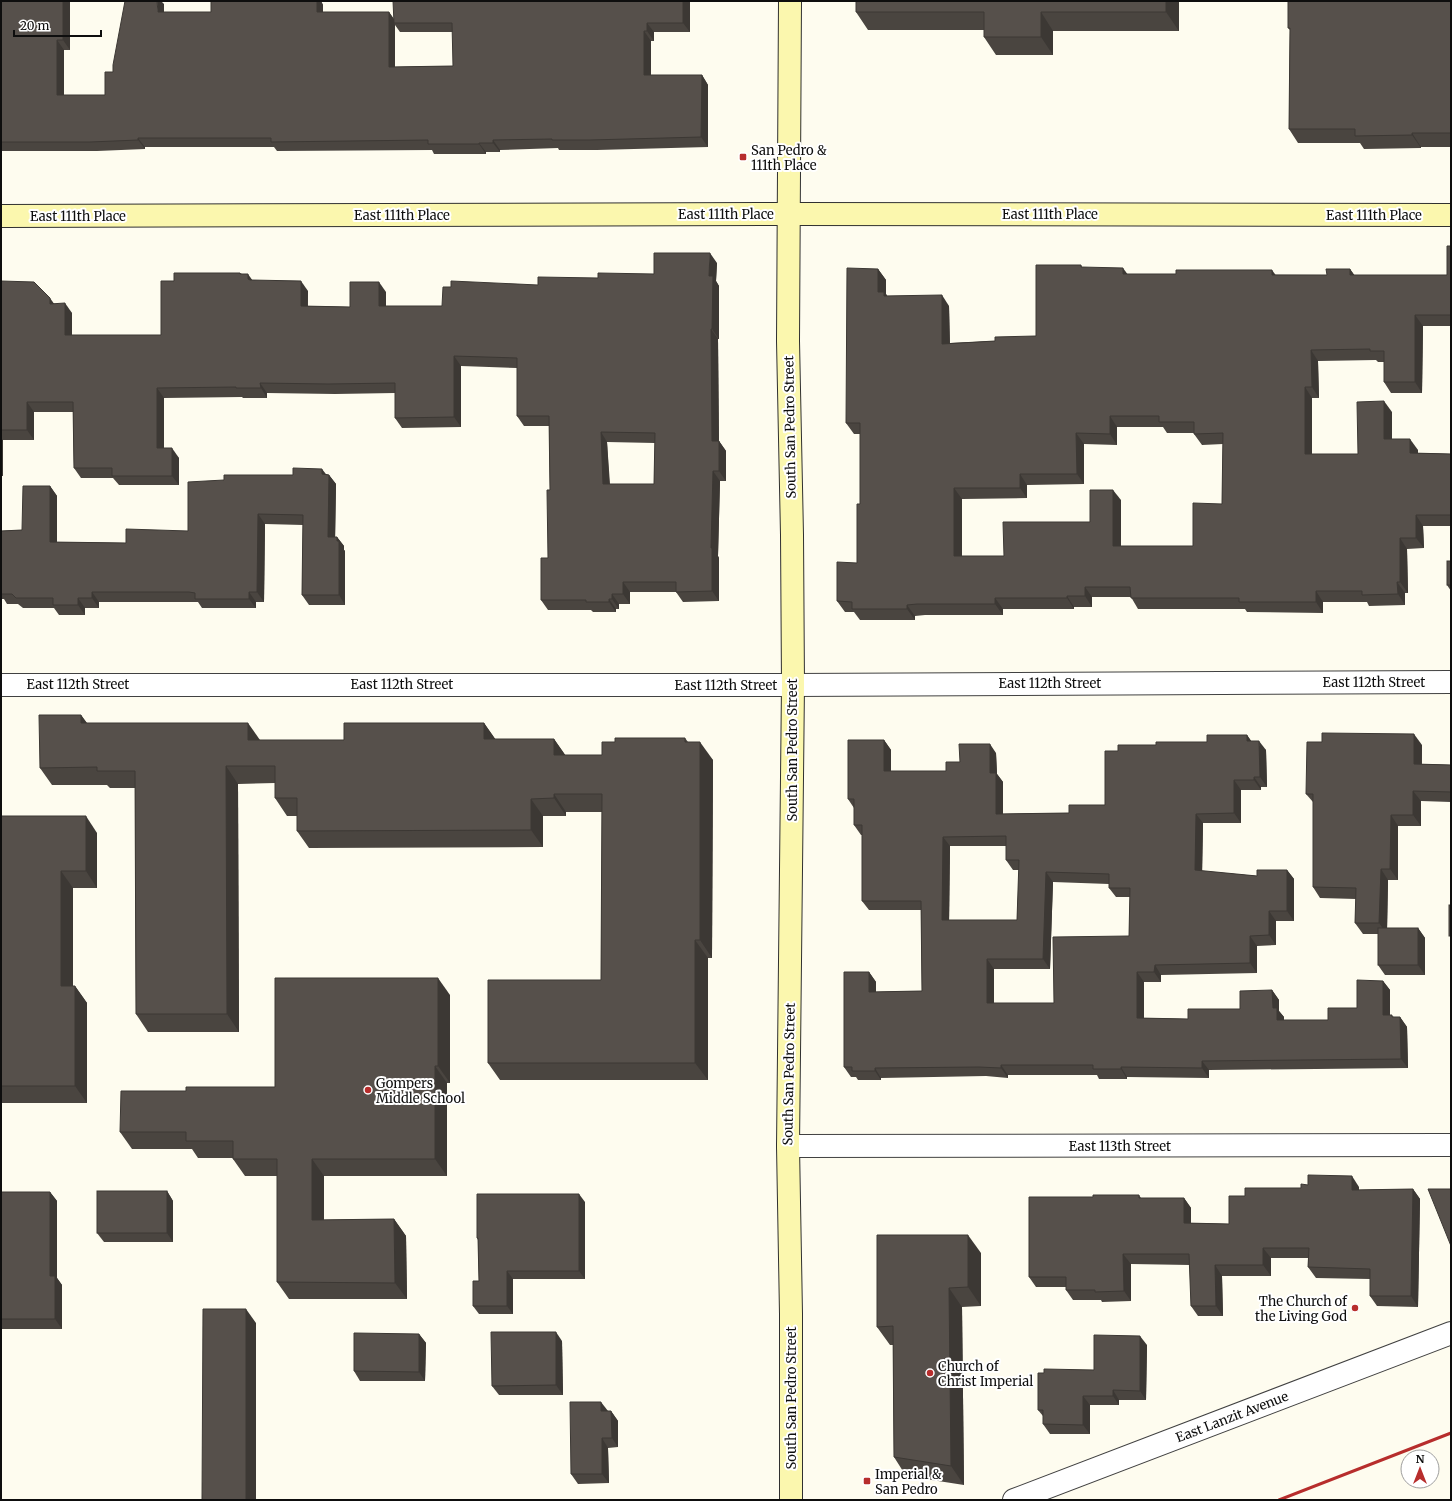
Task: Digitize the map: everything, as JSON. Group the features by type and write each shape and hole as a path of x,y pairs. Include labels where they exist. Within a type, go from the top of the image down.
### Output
{"street":[{"name":"South San Pedro Street","path":"790,1 788,341 792,527 792,685 788,1146 791,1307 791,1500"},
{"name":"East 111th Place","path":"1,216 788,214 1451,215"},
{"name":"East 112th Street","path":"1,685 792,685 1451,682"},
{"name":"East 113th Street","path":"788,1146 1451,1145"},
{"name":"East Lanzit Avenue","path":"1014,1500 1451,1334"}],"building":[{"path":"1,1 63,1 63,40 57,40 57,95 105,95 105,72 113,72 125,1 157,1 158,12 211,12 211,1 317,1 317,12 389,12 389,67 453,66 452,23 394,23 393,1 683,1 683,23 647,23 647,31 644,31 644,75 702,75 701,137 590,140 493,140 493,143 479,144 428,144 428,140 271,142 271,138 138,138 138,140 90,142 1,142"},
{"path":"856,1 1166,1 1166,12 1041,12 1041,37 984,37 984,12 856,12"},
{"path":"1288,1 1451,1 1451,133 1412,133 1412,135 1355,136 1355,129 1289,129 1290,28 1288,28"},
{"path":"1447,246 1451,246 1451,315 1415,315 1415,382 1384,382 1384,351 1370,351 1370,349 1311,350 1312,387 1305,387 1305,454 1358,454 1357,402 1384,401 1384,439 1410,439 1410,453 1451,454 1451,515 1416,515 1416,538 1400,538 1400,582 1397,582 1398,594 1362,595 1362,591 1316,591 1316,602 1239,602 1239,598 1131,598 1130,587 1085,587 1085,596 1067,596 1067,598 995,598 995,604 917,604 907,605 907,609 852,609 852,602 837,601 837,562 857,563 857,504 860,504 860,423 846,423 847,268 878,269 878,292 884,292 884,296 942,295 942,344 995,341 995,337 1036,336 1036,265 1081,265 1081,267 1123,268 1123,274 1176,274 1176,270 1272,270 1272,275 1327,275 1326,269 1350,269 1350,275 1447,275","holes":["1110,416 1159,416 1159,422 1194,422 1194,434 1223,433 1222,504 1193,503 1193,546 1113,546 1113,490 1090,490 1090,522 1003,522 1004,556 954,556 954,488 1020,488 1020,474 1077,474 1076,433 1110,434"]},
{"path":"654,253 710,253 709,276 713,276 711,329 712,441 719,441 719,471 713,471 711,548 712,591 676,592 676,582 623,582 623,594 612,594 612,599 609,599 609,602 586,602 586,600 541,600 541,558 548,558 547,490 550,490 549,416 517,416 517,358 454,356 454,417 395,418 395,383 260,383 261,388 157,388 157,448 172,448 172,476 112,476 112,468 74,468 73,402 27,402 27,430 1,430 1,281 34,282 50,298 50,304 65,303 65,335 161,335 161,281 174,281 174,273 240,273 248,274 248,279 250,280 301,281 301,306 350,307 350,282 379,282 379,306 442,306 443,287 451,287 451,281 538,285 538,277 598,278 598,273 654,274","holes":["601,432 655,433 654,484 603,484"]},
{"path":"293,468 322,469 322,474 329,475 328,537 337,537 337,541 339,541 339,595 302,595 303,515 258,514 257,592 249,592 249,599 195,599 195,593 189,592 92,592 92,598 78,598 78,605 53,605 53,598 16,598 12,594 1,594 1,531 22,530 23,486 50,486 50,542 126,543 126,529 188,531 188,482 224,480 224,475 293,475"},
{"path":"1447,561 1451,561 1451,585 1447,585"},
{"path":"39,715 81,715 81,723 248,723 248,740 344,740 344,723 484,723 484,739 554,739 554,755 602,755 602,742 615,742 615,738 685,738 685,742 700,742 700,940 695,940 695,1063 488,1063 488,980 601,980 602,794 554,794 554,798 531,799 531,830 297,831 297,798 275,798 275,766 226,766 227,1014 136,1014 135,771 97,771 97,767 40,768"},
{"path":"1322,733 1414,734 1414,764 1451,765 1451,792 1413,791 1413,815 1391,815 1390,869 1381,869 1379,923 1355,923 1356,888 1313,887 1313,794 1306,794 1307,742 1322,742"},
{"path":"1207,735 1247,735 1247,741 1259,741 1260,777 1254,777 1254,780 1234,780 1234,813 1196,814 1195,870 1257,876 1257,870 1287,870 1287,911 1269,911 1269,935 1250,936 1250,963 1155,965 1154,972 1137,972 1137,1018 1188,1019 1188,1009 1240,1009 1240,991 1272,990 1273,1008 1277,1008 1277,1020 1328,1020 1328,1008 1357,1008 1357,980 1383,981 1383,1015 1400,1017 1401,1059 1202,1061 1202,1068 1121,1067 1121,1069 1093,1069 1093,1065 1001,1065 1001,1068 875,1068 875,1071 852,1071 852,1067 844,1067 844,972 869,972 869,992 922,991 921,901 862,901 862,825 854,825 854,799 848,799 848,740 884,740 884,771 946,771 946,762 960,762 959,744 990,744 990,773 996,773 996,814 1069,813 1069,805 1105,805 1105,751 1118,751 1118,745 1156,745 1156,742 1207,742","holes":["1006,836 1006,860 1019,860 1017,920 942,920 943,837","1046,872 1109,874 1109,888 1130,888 1129,936 1053,937 1054,1003 987,1003 987,959 1043,959"]},
{"path":"1,816 86,816 86,871 61,871 61,986 75,986 75,1086 1,1086"},
{"path":"1449,905 1451,905 1451,936 1449,936"},
{"path":"1378,928 1418,928 1418,965 1378,965"},
{"path":"275,978 438,978 438,1066 435,1066 435,1159 312,1159 312,1220 394,1219 395,1283 277,1282 277,1159 233,1159 233,1141 186,1141 186,1132 120,1132 121,1091 186,1091 186,1087 275,1087"},
{"path":"1308,1175 1352,1176 1352,1190 1413,1189 1411,1296 1370,1296 1370,1269 1308,1267 1309,1248 1263,1248 1263,1265 1215,1265 1216,1306 1191,1306 1189,1254 1123,1254 1124,1291 1095,1292 1095,1290 1066,1290 1066,1277 1029,1277 1029,1197 1139,1195 1139,1198 1184,1198 1184,1223 1229,1224 1229,1196 1245,1196 1245,1188 1301,1188 1301,1184 1308,1185"},
{"path":"1428,1189 1451,1189 1451,1246"},
{"path":"97,1191 167,1191 167,1233 97,1233"},
{"path":"1,1192 50,1192 50,1276 55,1276 55,1319 1,1319"},
{"path":"477,1194 579,1194 579,1271 507,1271 507,1306 473,1306 473,1281 479,1281"},
{"path":"877,1235 968,1235 968,1287 949,1288 951,1466 894,1457 893,1326 877,1327"},
{"path":"203,1309 246,1309 246,1500 202,1500"},
{"path":"491,1332 556,1332 556,1385 492,1386"},
{"path":"354,1333 419,1334 419,1372 354,1371"},
{"path":"1094,1335 1140,1336 1140,1391 1113,1390 1113,1396 1083,1396 1083,1425 1043,1424 1043,1410 1038,1410 1038,1373 1044,1373 1044,1369 1094,1370"},
{"path":"570,1402 601,1402 601,1411 611,1411 612,1438 602,1438 602,1474 571,1474"}],"railway":[{"path":"1279,1500 1451,1433"}],"place":[{"name":"San Pedro & 111th Place","path":"743,157"},
{"name":"Gompers Middle School","path":"368,1090"},
{"name":"The Church of the Living God","path":"1355,1308"},
{"name":"Church of Christ Imperial","path":"930,1373"},
{"name":"Imperial & San Pedro","path":"867,1481"}]}
